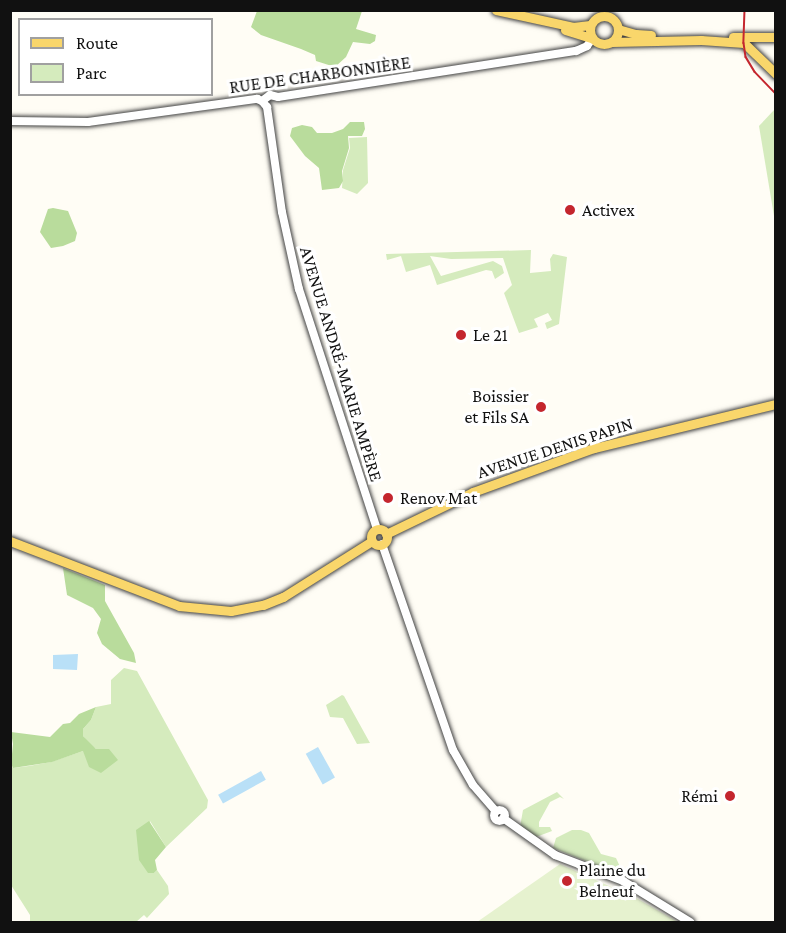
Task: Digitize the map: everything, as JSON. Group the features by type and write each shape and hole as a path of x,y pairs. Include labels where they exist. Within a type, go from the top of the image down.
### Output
{"main road":[{"path":"496,10 573,27 590,25 596,18 604,16 612,19 618,29 636,34 746,41 776,39"},
{"path":"543,21 592,38 601,44 655,40 776,39"},
{"path":"590,25 592,38"},
{"path":"612,42 618,29"},
{"path":"759,51 764,40"},
{"path":"746,41 759,51 776,72"},
{"path":"746,41 776,72"},
{"name":"AVENUE DENIS PAPIN","path":"382,531 473,492 594,448 776,404"},
{"path":"10,541 179,606 214,611 247,609 275,601 386,540 382,531 372,534 377,543"}],"street":[{"name":"RUE DE CHARBONNIÈRE","path":"10,121 88,122 257,99 262,101 270,95 278,97 576,51 587,46 592,38"},
{"name":"AVENUE ANDRÉ-MARIE AMPÈRE","path":"262,101 267,107 282,212 299,289 382,531"},
{"path":"377,543 453,750 473,785 496,811 502,810 503,819 555,855 620,880 690,922"}],"green space":[{"path":"257,11 362,11 356,29 376,35 375,41 370,44 353,42 346,57 335,67 316,61 315,55 261,35 251,27"},
{"path":"775,109 775,222 759,126"},
{"path":"350,122 364,122 365,129 362,136 348,136 349,148 342,171 343,181 339,188 322,190 319,168 305,156 290,136 292,128 302,125 312,127 317,133 332,133 343,129"},
{"path":"367,137 368,183 357,194 342,188 343,170 350,148 349,138"},
{"path":"48,209 68,211 77,233 75,241 51,248 40,232"},
{"path":"531,250 530,273 551,271 550,259 553,254 567,257 559,324 547,329 545,323 552,320 548,313 534,319 538,327 519,333 504,293 512,285 503,258 451,259 430,256 441,276 493,261 502,266 504,273 495,279 492,271 486,270 437,285 430,265 406,272 401,256 387,260 386,254"},
{"path":"63,568 105,585 105,601 134,653 136,663 120,659 102,644 97,633 101,619 93,608 67,595"},
{"path":"124,668 137,671 208,800 207,808 166,847 150,821 154,873 157,870 168,886 169,894 147,918 144,915 136,922 30,922 30,915 11,885 10,764 13,768 29,766 51,762 83,751 109,749 96,749 90,745 83,736 83,729 91,720 96,707 111,704 111,680"},
{"path":"342,695 370,743 357,744 343,718 330,717 326,705"},
{"path":"96,707 91,720 83,729 83,736 96,749 109,749 118,760 101,773 89,767 83,751 52,762 13,768 11,732 50,737 63,724 70,723 79,714"},
{"path":"557,792 564,799 560,797 550,802 539,822 539,827 550,827 552,831 536,837 520,827 523,810"},
{"path":"149,821 166,847 155,860 157,870 154,873 148,873 139,860 136,830"},
{"path":"572,830 589,833 601,854 616,858 621,869 628,870 623,876 553,848 556,838"},
{"name":"Plaine du Belneuf","path":"560,864 638,899 678,922 477,922"}],"water":[{"path":"78,654 77,670 53,669 53,655"},
{"path":"318,747 335,778 323,784 306,754"},
{"path":"261,771 266,780 223,804 218,795"}],"tram line":[{"path":"745,10 746,57 755,72 776,94"}],"place":[{"name":"Activex","path":"570,210"},
{"name":"Le 21","path":"461,335"},
{"name":"Boissier et Fils SA","path":"541,407"},
{"name":"Renov Mat","path":"388,498"},
{"name":"Rémi","path":"730,796"},
{"name":"Plaine du Belneuf","path":"567,881"}]}
